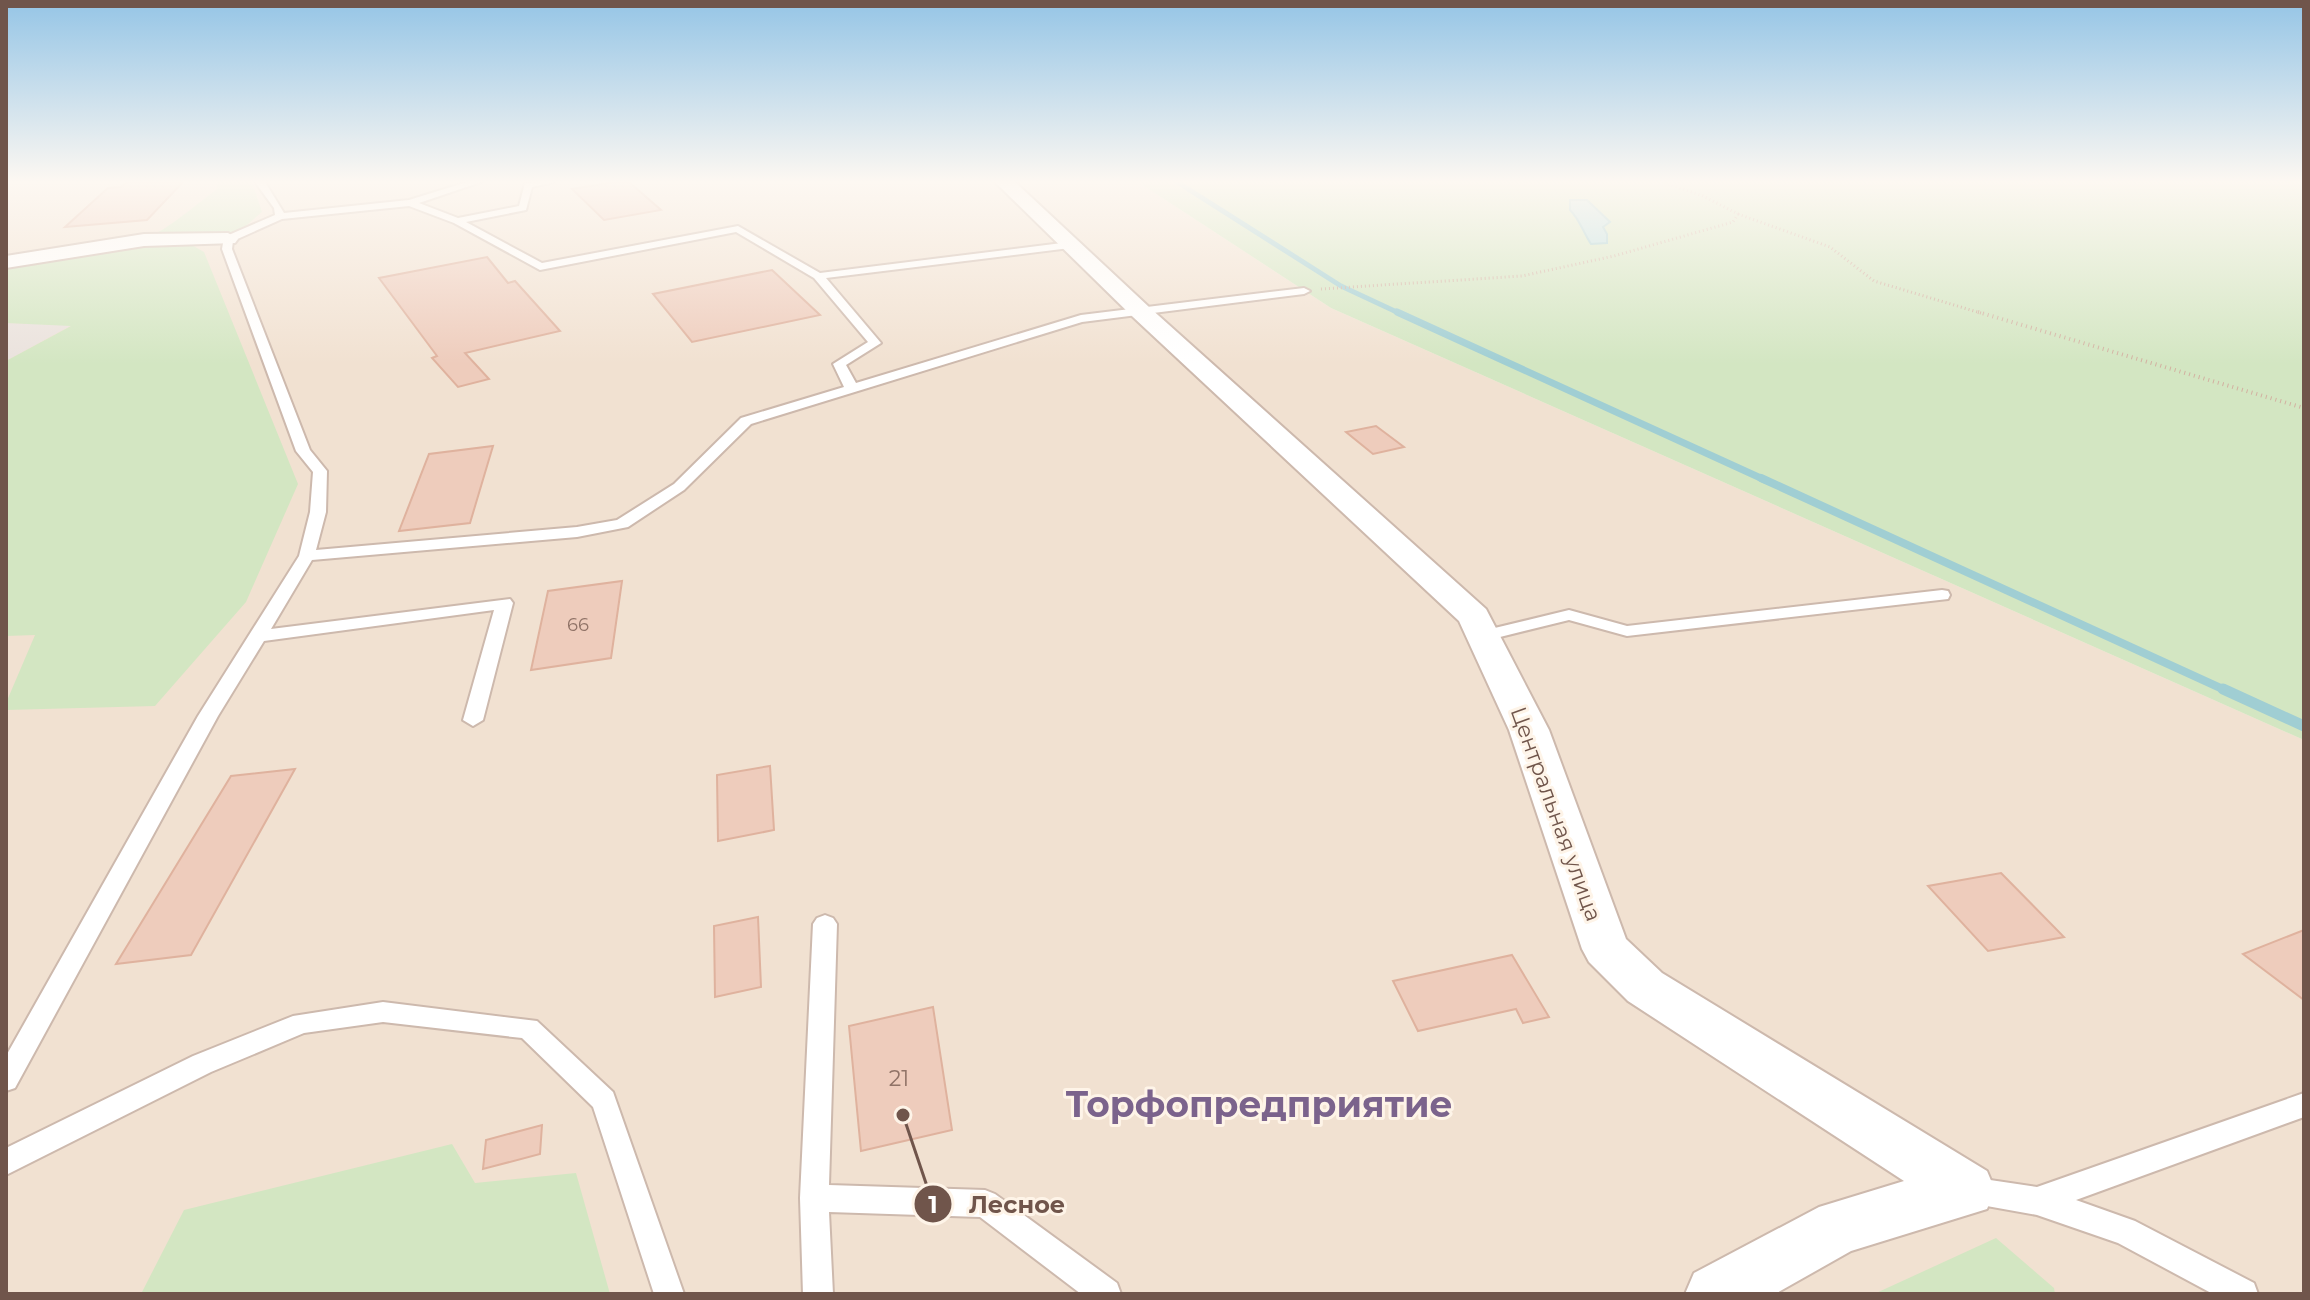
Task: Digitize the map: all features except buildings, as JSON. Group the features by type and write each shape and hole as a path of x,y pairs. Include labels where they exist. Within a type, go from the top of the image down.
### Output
{"street":[{"path":"6,262 127,243"},
{"name":"Центральная улица","path":"1068,243 1474,616 1529,730 1606,949 1645,987 1967,1190"},
{"path":"1715,1294 1839,1227 1967,1190"}],"lane":[{"path":"6,1080 208,716 307,556 318,512 320,471 303,451 227,249 228,243"},
{"path":"496,243 540,267 667,243"},
{"path":"761,243 818,276 875,343 839,364 852,389"},
{"path":"818,276 1070,245"},
{"path":"307,556 577,532 622,524 679,487 746,421 1081,319 1304,291"},
{"path":"1484,636 1569,615 1627,631 1942,595"},
{"path":"258,636 504,603 473,720"},
{"path":"818,1294 814,1198 825,924"},
{"path":"6,1162 202,1064 302,1023 383,1012 528,1028 604,1100 669,1294"},
{"path":"2037,1201 2304,1105"},
{"path":"1967,1190 2037,1201 2125,1231 2243,1294"},
{"path":"814,1198 985,1204 1106,1294"}],"path":[{"path":"1304,291 1362,283 1493,280 1534,274 1654,243"},
{"path":"1818,243 1830,247 1874,281 2304,408"}],"shaded area":[{"path":"6,243 1231,243 1331,308 2304,740 2304,1294 6,1294"},
{"path":"6,323 72,325 6,361"}],"green space":[{"path":"1231,243 2304,243 2304,740 1331,308"},
{"path":"190,244 204,252 298,484 246,602 155,706 6,710 6,703 35,635 6,636 6,361 71,326 6,323 6,267 133,246"},
{"path":"452,1144 475,1183 576,1173 610,1294 141,1294 184,1210"},
{"path":"1996,1238 2054,1288 2055,1294 1874,1294"}],"waterway":[{"path":"1273,243 1341,286 1401,314"},
{"path":"1397,312 1765,480"},
{"path":"1761,478 2227,691"},
{"path":"2223,689 2304,726"}],"place":[{"name":"Лесное","path":"903,1115"}],"district":[{"name":"Торфопредприятие","path":"1259,1104"}]}
